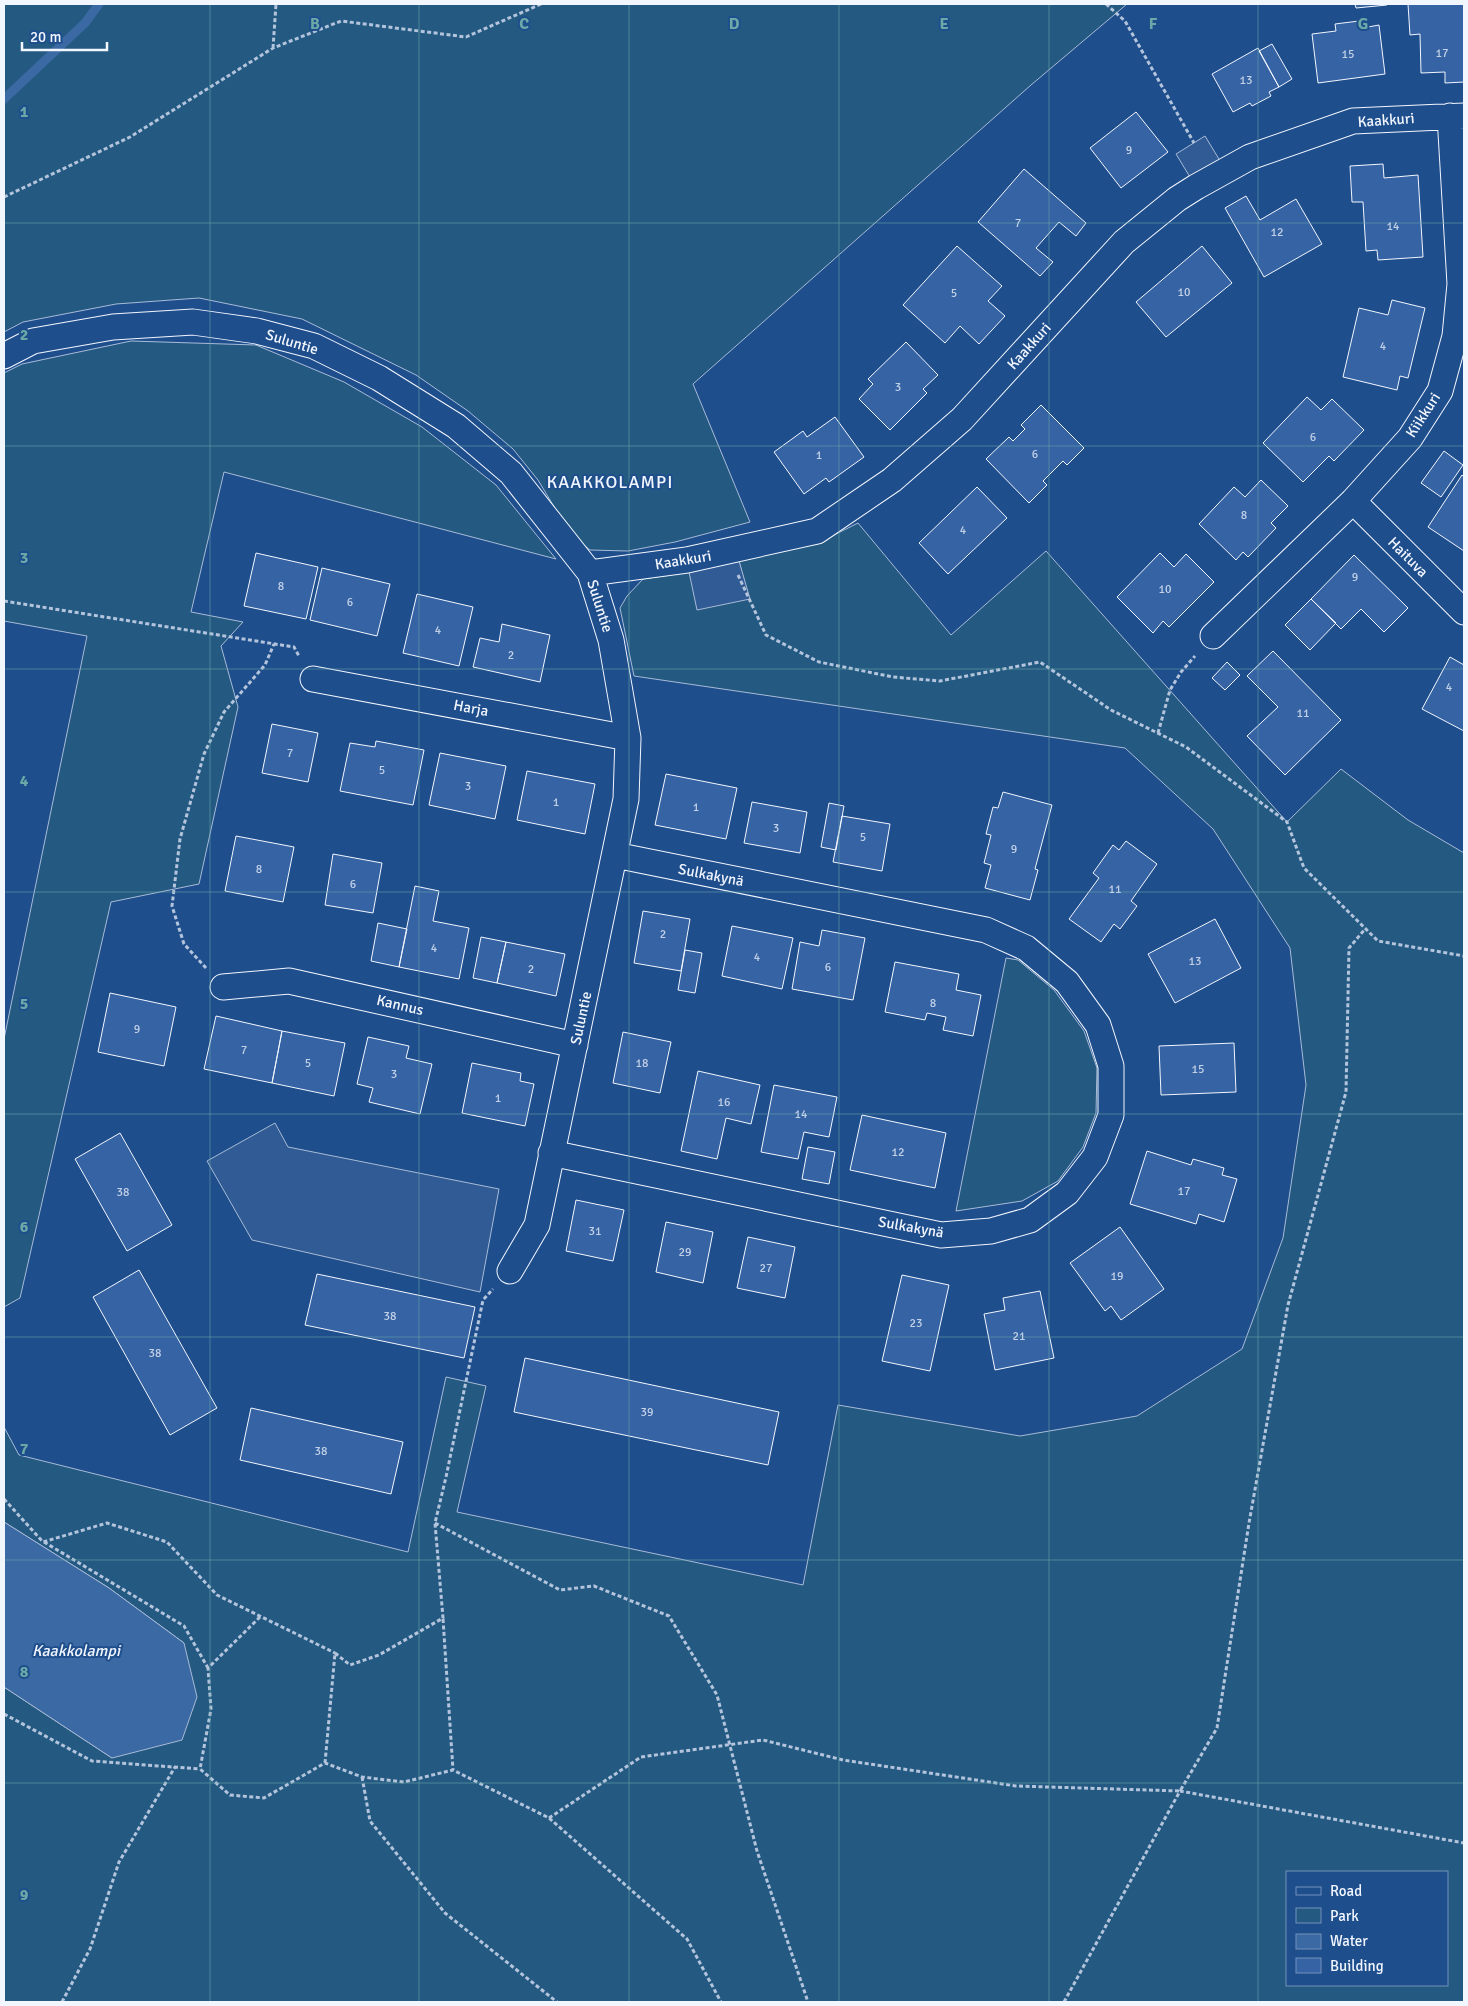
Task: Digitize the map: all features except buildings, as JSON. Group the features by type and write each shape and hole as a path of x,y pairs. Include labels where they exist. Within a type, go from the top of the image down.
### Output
{"street":[{"name":"Kiikkuri","path":"1213,636 1353,501 1410,438 1440,391 1455,336 1460,284 1457,116"},
{"name":"Kaakkuri","path":"590,573 687,560 816,531 892,480 962,419 1124,242 1178,199 1203,182 1250,157 1353,122 1457,116"},
{"name":"Suluntie","path":"4,356 33,341 104,328 193,322 257,331 314,346 379,378 456,426 511,473 590,573 611,640 628,738 626,799 537,1224 510,1271"},
{"name":"Haituva","path":"1353,501 1464,612"},
{"name":"Harja","path":"313,679 628,738"},
{"name":"Sulkakynä","path":"551,1153 941,1235 991,1232 1030,1220 1067,1193 1095,1157 1111,1115 1110,1066 1098,1025 1067,982 1026,948 986,930 614,855"},
{"name":"Kannus","path":"224,987 289,981 575,1045"}],"path":[{"path":"272,48 276,4"},
{"path":"4,197 130,136 272,48 341,21 466,37 540,4"},
{"path":"1106,4 1126,21 1194,143"},
{"path":"727,552 766,635 819,662 893,678 940,682 1040,662 1111,710 1186,746 1287,822 1304,868 1378,942 1464,956"},
{"path":"4,601 294,647 313,679"},
{"path":"1158,733 1170,690 1181,672 1213,636"},
{"path":"224,987 184,944 172,906 180,839 204,754 224,712 265,665 274,644"},
{"path":"1064,2002 1180,1791 1217,1728 1249,1522 1288,1305 1346,1092 1350,948 1365,929"},
{"path":"454,1770 444,1618 435,1523 483,1300 510,1271"},
{"path":"4,1499 44,1542 184,1626 208,1668 212,1709 200,1769"},
{"path":"44,1542 107,1523 167,1542 218,1595 260,1618 335,1653 350,1665 379,1655 444,1618"},
{"path":"435,1523 560,1590 594,1586 669,1616 717,1695 757,1851 808,2002"},
{"path":"208,1668 260,1618"},
{"path":"325,1762 335,1653"},
{"path":"4,1714 92,1761 200,1769 230,1795 264,1798 325,1762"},
{"path":"549,1818 641,1757 763,1740 842,1760 1016,1786 1180,1791 1464,1843"},
{"path":"325,1762 362,1777 404,1782 454,1770 549,1818 687,1939 721,2002"},
{"path":"62,2002 90,1949 120,1862 175,1767"},
{"path":"362,1777 370,1822 445,1913 557,2002"}],"green space":[{"path":"4,4 1127,4 1031,85 693,384 750,522 675,542 628,551 590,550 571,535 538,480 513,449 468,411 416,375 302,319 199,298 116,304 23,322 4,332"},
{"path":"131,341 256,345 344,382 422,427 496,485 556,559 224,472 191,612 243,622 221,646 238,707 199,884 111,902 20,1298 4,1307 4,1039 87,636 4,621 4,373 22,364"},
{"path":"858,523 951,635 1046,551 1287,822 1341,769 1408,820 1464,853 1464,2002 4,2002 4,1687 112,1758 184,1643 109,1588 4,1522 4,1427 19,1455 408,1552 446,1377 486,1386 457,1512 803,1585 838,1405 1020,1436 1137,1416 1242,1349 1283,1238 1306,1085 1290,948 1213,829 1125,748 634,676 620,608 627,596 643,579 689,572 749,599 739,561 822,541"},
{"path":"1006,958 1018,960 1054,990 1084,1031 1097,1068 1096,1113 1083,1147 1058,1181 1022,1201 956,1211"}],"shaded area":[{"path":"1205,136 1225,169 1196,187 1176,154"},
{"path":"739,561 750,599 697,610 689,572"},
{"path":"275,1123 288,1147 499,1189 480,1292 252,1240 207,1161"}],"water":[{"name":"Kaakkolampi","path":"4,1522 109,1588 184,1643 197,1697 182,1740 112,1758 4,1687"}],"waterway":[{"path":"4,99 85,23 99,4"}],"district":[{"name":"KAAKKOLAMPI","path":"610,482"}]}
